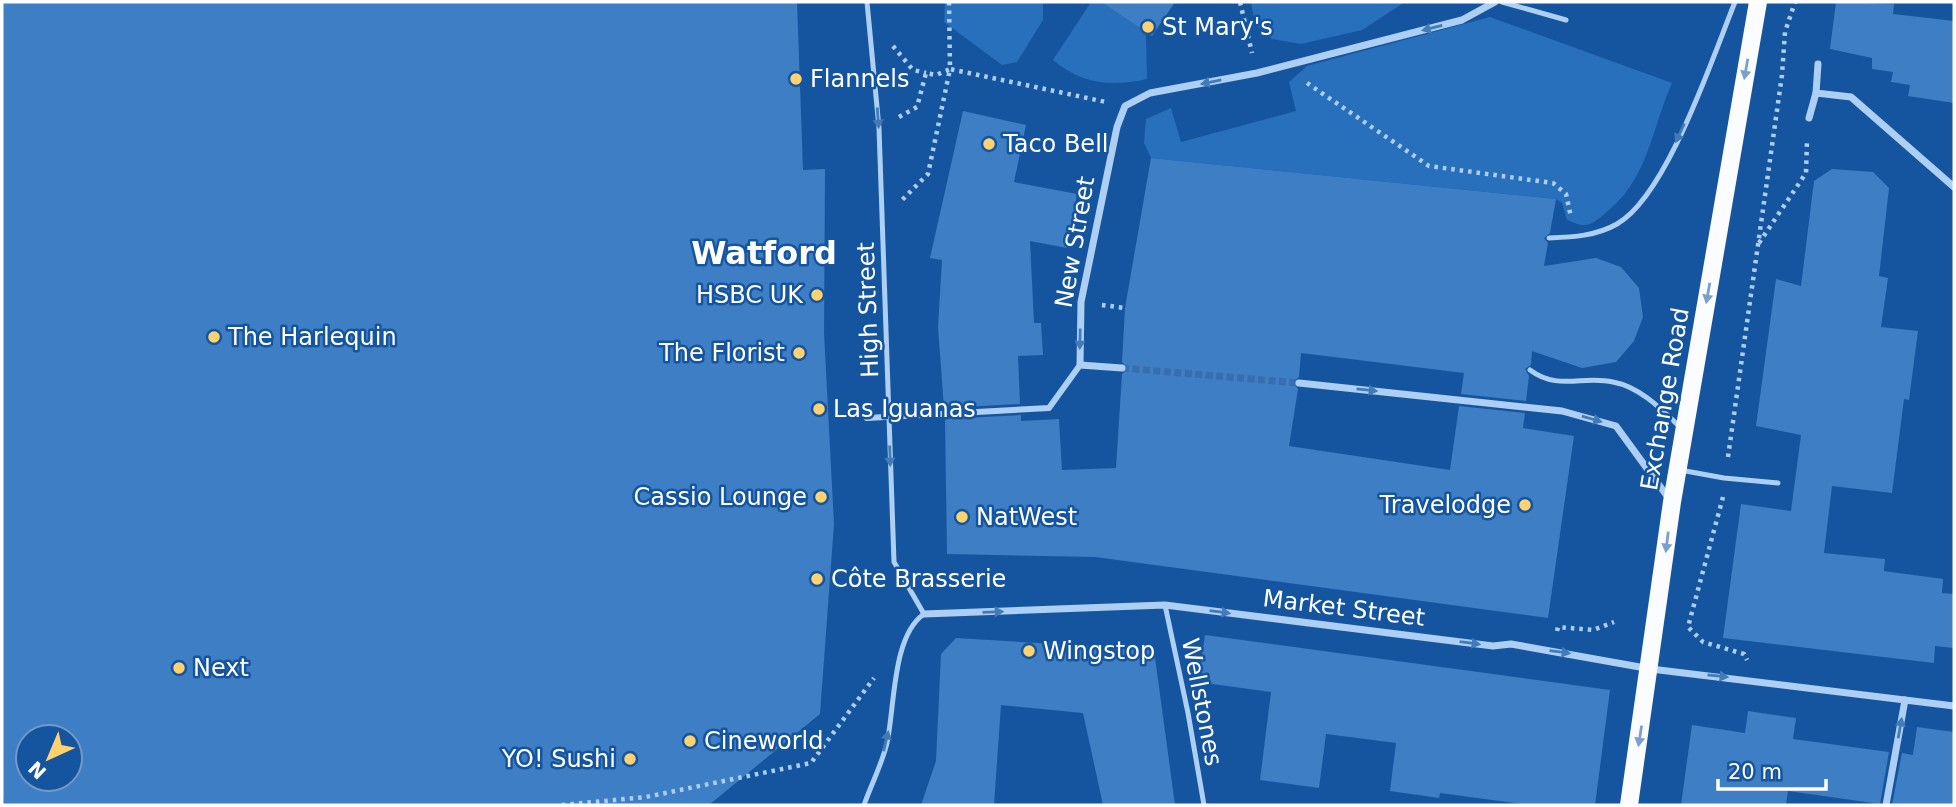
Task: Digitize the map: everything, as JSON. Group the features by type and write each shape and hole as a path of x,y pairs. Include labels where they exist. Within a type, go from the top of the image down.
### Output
{"main road":[{"name":"Exchange Road","path":"1629,805 1651,669 1671,502 1758,2"}],"street":[{"path":"1125,106 1150,93 1257,73 1462,20 1495,2"},
{"path":"1809,118 1816,93 1818,64"},
{"path":"1816,93 1851,97 1954,187"},
{"name":"New Street","path":"1080,365 1081,302 1116,127 1125,106"},
{"path":"867,418 1049,408 1080,365 1122,368"},
{"path":"1299,383 1562,411 1616,426 1671,502"},
{"name":"Market Street","path":"925,614 1165,606 1493,646 1511,644 1651,669 1954,706"},
{"path":"1886,805 1905,699"}],"lane":[{"name":"High Street","path":"867,2 878,128 894,562 925,614"},
{"path":"1502,2 1566,20"},
{"path":"1549,238 1580,237 1618,223 1640,203 1663,169 1735,2"},
{"path":"1530,370 1545,381 1613,382 1651,400 1684,430"},
{"path":"1677,469 1724,478 1778,483"},
{"name":"Wellstones","path":"1165,606 1204,805"},
{"path":"864,805 886,745 901,651 913,622 925,614"}],"path":[{"path":"882,221 928,174 950,69 949,2"},
{"path":"1240,2 1257,73 1278,73 1308,83 1429,166 1553,183 1566,194 1571,215 1567,237"},
{"path":"1756,680 1744,654 1703,642 1688,627 1722,500 1759,244 1785,32 1795,2"},
{"path":"913,69 936,75 950,69 1125,106"},
{"path":"917,107 926,73"},
{"path":"1759,244 1806,173 1809,118"},
{"path":"562,805 646,797 811,763 877,674"}],"shaded area":[{"path":"945,2 1043,2 1043,20 1017,62 1002,65 944,22"},
{"path":"1091,2 1101,2 1152,36 1146,34 1147,79 1121,83 1097,82 1074,74 1053,60"},
{"path":"1251,2 1405,2 1362,30 1301,44 1272,39 1255,24"},
{"path":"1490,17 1672,83 1646,155 1630,187 1618,202 1588,225 1567,220 1562,203 1556,199 1151,158 1144,143 1146,119 1171,108 1181,142 1296,111 1289,82 1307,66"}],"building":[{"path":"2,2 797,2 803,170 825,169 824,333 834,524 820,714 709,805 4,805"},
{"name":"St Mary's","path":"1101,2 1175,2 1152,36"},
{"path":"1836,2 1894,4 1893,14 1954,21 1954,103 1908,96 1910,85 1891,82 1893,72 1872,69 1872,58 1830,49"},
{"path":"963,111 1026,125 1014,182 1077,194 1067,248 1030,241 1034,323 1041,323 1043,355 1018,356 1020,404 944,408 938,327 942,260 930,258"},
{"path":"1151,158 1556,199 1550,233 1544,238 1548,243 1544,266 1596,258 1621,267 1639,288 1643,317 1634,341 1616,362 1582,368 1532,351 1531,365 1525,369 1529,376 1526,401 1461,394 1464,373 1301,353 1299,377 1293,382 1298,389 1289,446 1450,470 1459,406 1525,413 1523,428 1574,436 1548,618 1095,557 947,554 945,419 1021,415 1021,421 1059,419 1062,470 1116,468 1122,374 1128,368 1122,362 1125,308"},
{"path":"1832,169 1873,172 1889,188 1879,276 1888,278 1881,327 1918,331 1909,400 1904,399 1892,493 1832,486 1824,553 1885,559 1884,571 1943,579 1942,593 1954,594 1954,648 1935,646 1934,663 1723,638 1741,504 1791,511 1801,435 1756,426 1776,279 1801,286 1814,181"},
{"path":"1205,635 1610,690 1595,805 1529,805 1440,793 1439,798 1390,791 1396,743 1326,734 1319,788 1260,780 1271,692 1198,682"},
{"path":"956,638 1154,650 1175,805 1103,805 1083,713 1001,705 994,805 921,805 936,761 941,654"},
{"path":"1748,711 1796,718 1793,739 1889,752 1880,804 1788,791 1786,805 1681,805 1692,725 1745,733"},
{"path":"1917,727 1954,732 1954,805 1892,805 1902,753 1913,755"}],"tunnel":[{"path":"1122,368 1299,383"}],"place":[{"name":"St Mary's","path":"1148,27"},
{"name":"Flannels","path":"796,79"},
{"name":"Taco Bell","path":"989,144"},
{"name":"HSBC UK","path":"817,295"},
{"name":"The Harlequin","path":"214,337"},
{"name":"The Florist","path":"799,353"},
{"name":"Las Iguanas","path":"819,409"},
{"name":"Cassio Lounge","path":"821,497"},
{"name":"Travelodge","path":"1525,505"},
{"name":"NatWest","path":"962,517"},
{"name":"Côte Brasserie","path":"817,579"},
{"name":"Wingstop","path":"1029,651"},
{"name":"Next","path":"179,668"},
{"name":"Cineworld","path":"690,741"},
{"name":"YO! Sushi","path":"630,759"}],"district":[{"name":"Watford","path":"764,253"}]}
